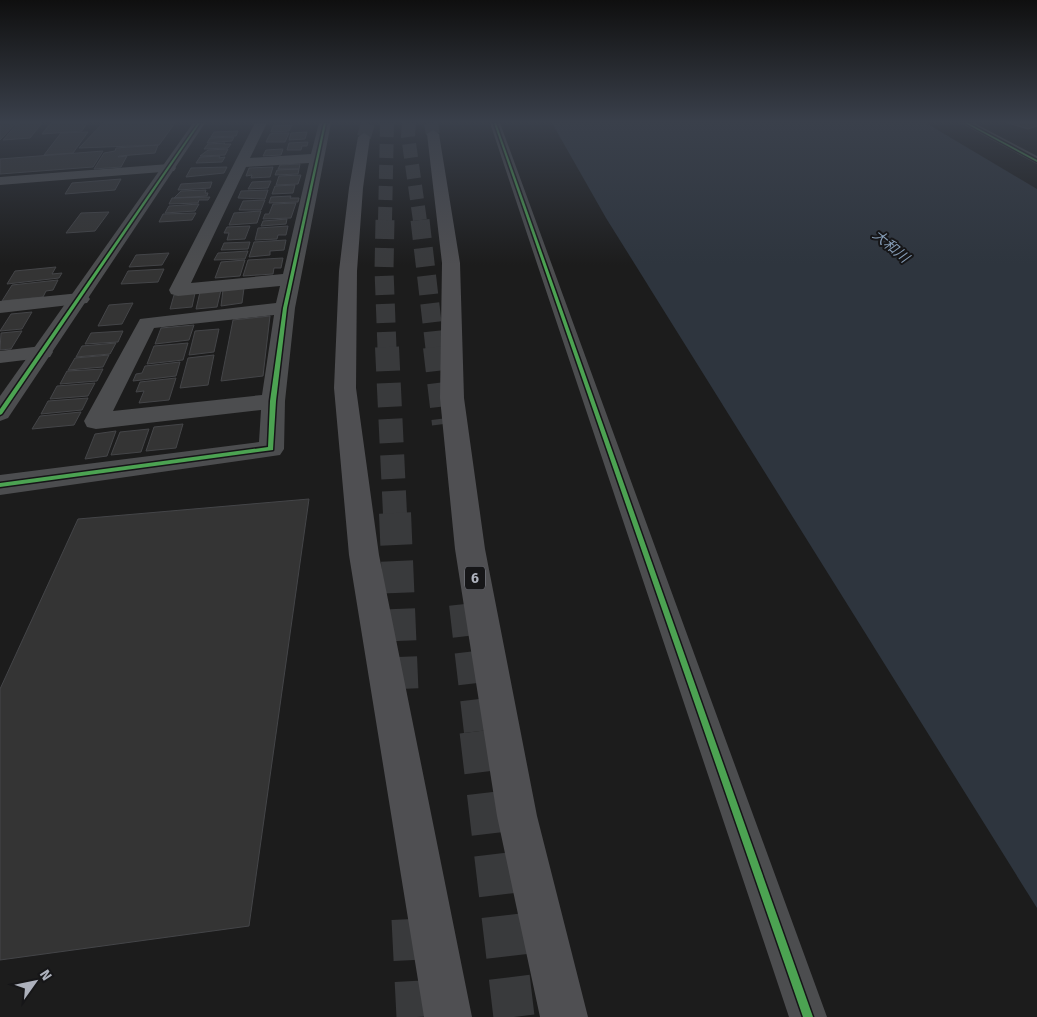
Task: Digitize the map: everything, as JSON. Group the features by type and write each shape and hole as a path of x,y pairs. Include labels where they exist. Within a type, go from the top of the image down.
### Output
{"highway":[{"path":"359,170 348,271 345,388 364,555 448,1017"},
{"name":"6","path":"438,170 452,262 452,398 470,549 517,816 564,1017"}],"street":[{"path":"0,181 136,170"},
{"path":"0,413 80,300 166,170"},
{"path":"237,170 178,290 292,279"},
{"path":"0,485 271,449 273,401 285,308 314,170"},
{"path":"512,170 808,1017"},
{"path":"0,307 80,300"},
{"path":"273,401 96,421 147,323 285,308"},
{"path":"0,357 42,352"}],"water":[{"name":"大和川","path":"579,170 1006,170 1037,189 1037,908 606,218"}],"building":[{"path":"0,170 47,170 0,174"},
{"path":"190,170 225,170 224,173 186,177"},
{"path":"248,170 272,170 270,177 251,178 252,175 246,176"},
{"path":"277,170 299,170 298,174 275,175"},
{"path":"301,175 298,184 276,185 279,176"},
{"path":"121,179 115,190 65,194 72,183"},
{"path":"271,181 268,188 248,189 252,182"},
{"path":"212,182 210,188 178,190 181,184"},
{"path":"295,185 293,193 272,194 275,186"},
{"path":"206,190 207,196 174,198 181,191"},
{"path":"268,190 265,199 238,198 241,191"},
{"path":"291,196 290,198 299,198 298,202 269,203 271,197"},
{"path":"210,197 208,200 199,200 198,203 169,204 172,198"},
{"path":"265,200 261,210 239,210 243,201"},
{"path":"296,203 291,218 263,219 265,214 269,214 273,204"},
{"path":"199,204 195,211 165,213 169,206"},
{"path":"261,211 257,223 229,225 234,213"},
{"path":"109,212 95,231 66,233 81,213"},
{"path":"196,213 192,220 159,222 163,214"},
{"path":"287,219 286,224 261,226 263,221"},
{"path":"250,226 245,239 227,240 229,233 224,233 227,227"},
{"path":"288,226 286,235 278,235 277,239 255,240 258,228"},
{"path":"286,240 284,250 270,251 270,255 249,257 254,242"},
{"path":"250,242 248,249 221,250 224,243"},
{"path":"248,251 245,259 214,260 218,253"},
{"path":"169,253 162,265 129,267 136,255"},
{"path":"283,258 281,268 274,268 273,274 243,276 248,260"},
{"path":"245,260 240,276 215,278 221,262"},
{"path":"56,267 52,274 62,273 59,278 7,284 15,271"},
{"path":"164,269 158,282 121,284 128,271"},
{"path":"58,280 53,290 46,291 43,297 2,301 12,285"},
{"path":"244,288 242,303 221,306 223,290"},
{"path":"221,290 217,307 196,309 200,292"},
{"path":"195,293 192,307 170,309 174,295"},
{"path":"133,303 122,324 98,326 109,305"},
{"path":"32,312 22,329 0,331 11,314"},
{"path":"270,316 263,376 221,381 233,320"},
{"path":"194,325 189,340 155,344 161,328"},
{"path":"219,329 214,352 189,355 195,331"},
{"path":"22,331 11,349 0,350 1,333"},
{"path":"123,331 118,342 85,344 91,333"},
{"path":"116,343 110,354 76,357 82,346"},
{"path":"188,343 183,360 147,364 154,346"},
{"path":"109,355 103,367 68,370 75,358"},
{"path":"214,355 208,385 180,388 188,358"},
{"path":"180,362 176,376 133,381 136,374 142,373 145,366"},
{"path":"103,369 97,381 60,384 67,371"},
{"path":"176,378 169,400 139,403 144,391 136,392 140,382"},
{"path":"95,383 88,396 50,399 57,386"},
{"path":"88,398 82,410 41,414 48,401"},
{"path":"81,412 74,425 32,429 40,416"},
{"path":"183,424 176,448 146,451 154,427"},
{"path":"149,429 141,452 111,455 120,432"},
{"path":"116,431 107,456 85,459 95,434"},
{"path":"309,499 249,926 0,960 0,689 78,519"}],"tunnel":[{"path":"385,221 386,170"},
{"path":"413,170 420,221"},
{"path":"385,220 384,270 387,348"},
{"path":"420,220 435,348"},
{"path":"387,347 395,514"},
{"path":"435,347 444,424"},
{"path":"395,513 403,703"},
{"path":"465,604 480,732"},
{"path":"480,731 514,1017"},
{"path":"412,919 417,1017"}],"cycle path":[{"path":"0,413 166,170"},
{"path":"0,485 271,449 273,401 285,308 315,170"},
{"path":"512,170 808,1017"}]}
